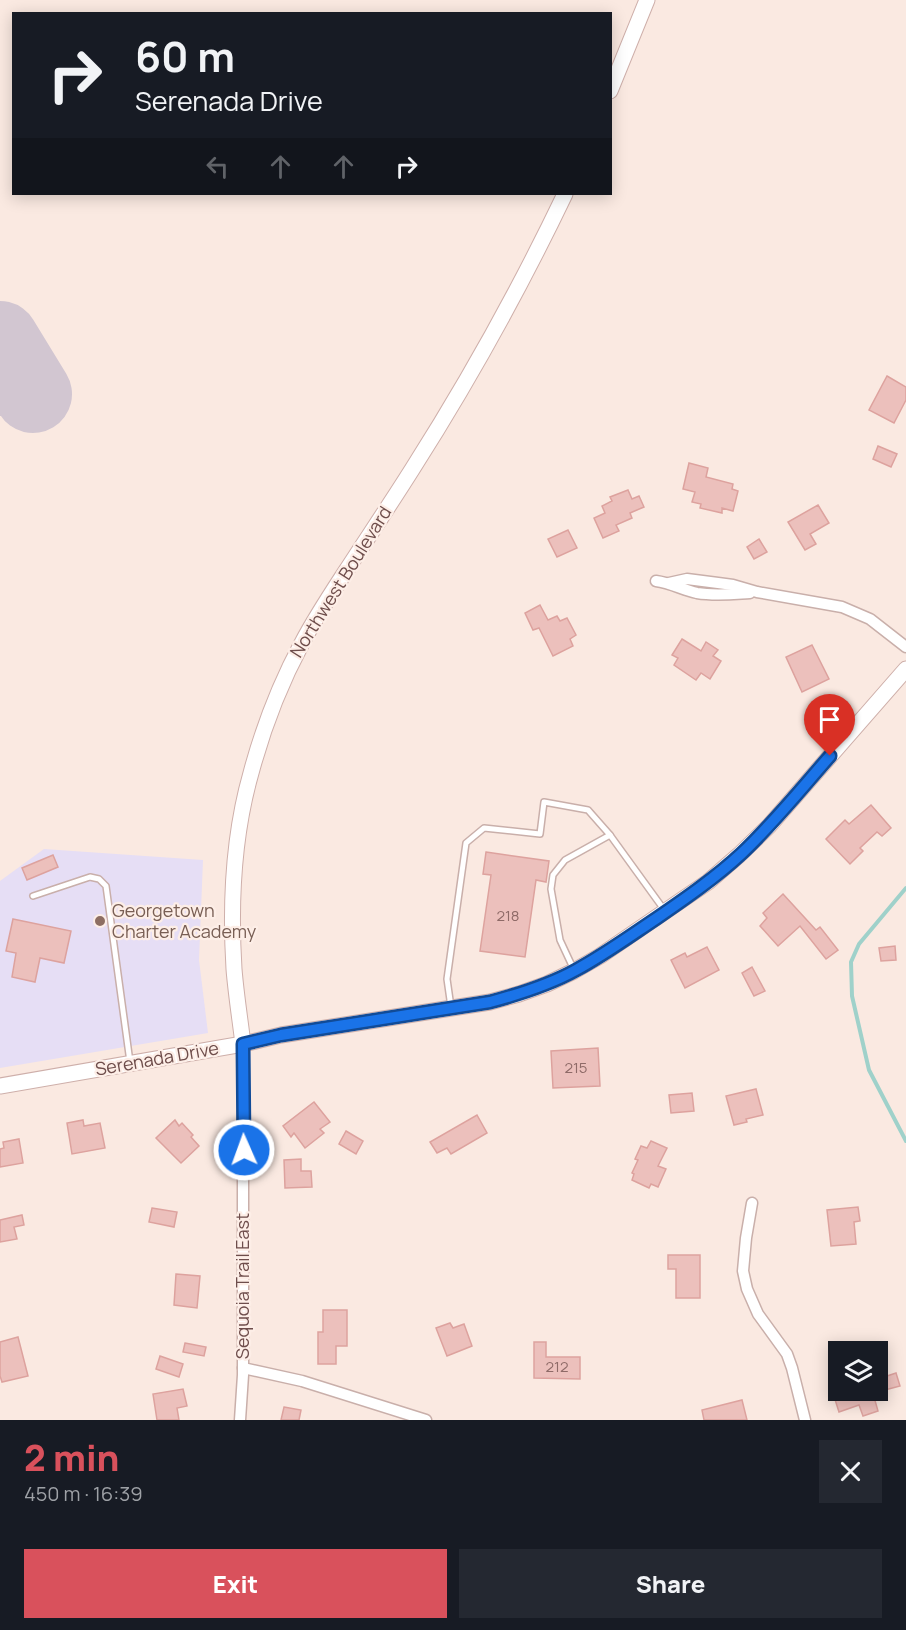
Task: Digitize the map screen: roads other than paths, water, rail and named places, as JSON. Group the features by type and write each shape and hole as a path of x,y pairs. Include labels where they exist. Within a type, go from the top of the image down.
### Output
{"street":[{"path":"612,86 646,0"},
{"name":"Northwest Boulevard","path":"243,1044 234,968 232,895 242,813 250,775 266,723 303,641 470,375 531,263 565,195"},
{"path":"656,581 712,595 757,592 842,607 870,619 906,647"},
{"name":"Serenada Drive","path":"0,1086 243,1044 281,1035 490,1002 547,984 600,956 666,912 708,882 739,855 769,826 906,669"},
{"name":"Sequoia Trail East","path":"240,1420 243,1368 243,1044"},
{"path":"752,1203 743,1271 747,1289 758,1314 787,1354 806,1420"},
{"path":"243,1368 302,1381 426,1420"}],"lane":[{"path":"452,1009 447,979 466,843 484,828 540,834 544,802 588,810 610,835 666,912"},
{"path":"574,971 560,940 551,889 553,875 565,860 610,835"},
{"path":"33,896 90,877 99,879 106,886 130,1063"}],"waterway":[{"path":"906,888 859,944 851,962 852,996 869,1070 906,1141"}],"place":[{"name":"Georgetown Charter Academy","path":"100,921"}]}
